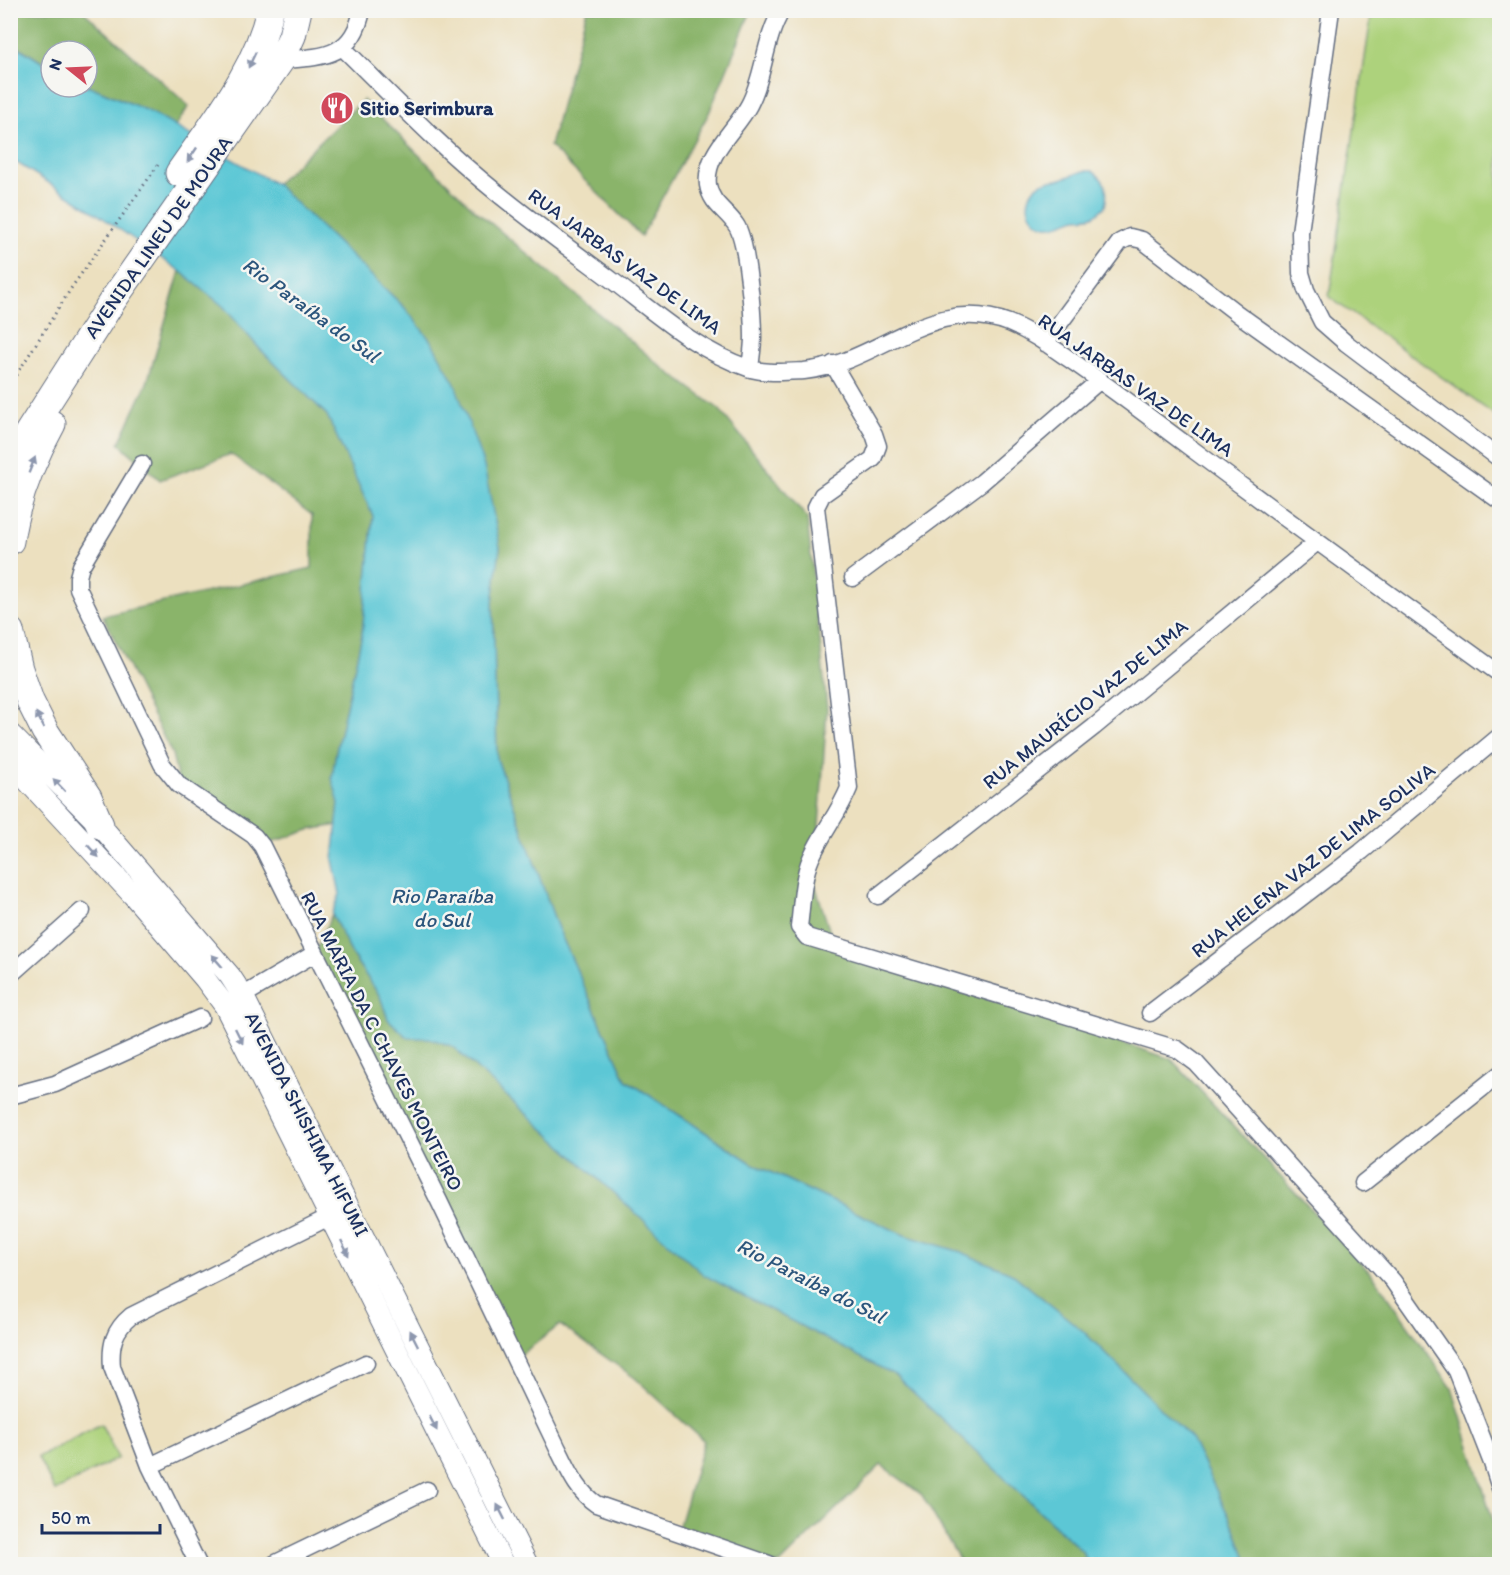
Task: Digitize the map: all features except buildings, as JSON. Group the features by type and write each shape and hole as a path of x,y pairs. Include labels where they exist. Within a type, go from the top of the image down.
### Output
{"main road":[{"name":"AVENIDA LINEU DE MOURA","path":"234,110 270,10"},
{"name":"AVENIDA LINEU DE MOURA","path":"10,426 94,294 234,110 281,60 292,36 298,10"},
{"name":"AVENIDA LINEU DE MOURA","path":"10,461 97,323 94,294"},
{"path":"10,541 13,521 30,470 41,444 94,343 97,323"},
{"path":"10,632 30,701 57,751 88,797 100,825"}],"street":[{"path":"281,60 324,56 343,48 356,30 362,10"},
{"path":"750,369 753,339 745,251 736,224 715,203 709,192 708,172 712,159 750,105 758,84 771,33 782,10"},
{"path":"1331,10 1300,232 1301,273 1306,290 1322,322 1346,343 1500,459"},
{"name":"RUA JARBAS VAZ DE LIMA","path":"343,48 435,139 495,191 694,342 750,369 777,373 812,370 833,364 927,323 950,316 969,314 993,317 1014,325 1100,380 1317,542 1500,674"},
{"path":"1045,343 1120,242 1130,237 1142,240 1238,314 1500,501"},
{"path":"833,364 874,434 878,446 873,459 822,495 816,507 849,788 842,806 811,857 805,876 799,927 807,937 1176,1049 1196,1063 1393,1281 1456,1371 1500,1488"},
{"path":"853,578 982,482 1100,380"},
{"name":"RUA MARIA DA C CHAVES MONTEIRO","path":"142,464 81,566 78,588 162,764 179,785 254,836 261,846 439,1201 558,1449 584,1496 596,1504 769,1564"},
{"name":"RUA MAURÍCIO VAZ DE LIMA","path":"878,896 1094,727 1317,542"},
{"name":"AVENIDA SHISHIMA HIFUMI","path":"10,734 100,825 230,976 234,1001 329,1217 503,1564"},
{"name":"RUA HELENA VAZ DE LIMA SOLIVA","path":"1150,1013 1361,852 1500,736"},
{"name":"AVENIDA SHISHIMA HIFUMI","path":"10,762 133,895 205,979 234,1001 528,1564"},
{"path":"10,975 82,911"},
{"path":"234,1001 314,954"},
{"path":"10,1096 55,1084 200,1018"},
{"path":"1363,1183 1500,1074"},
{"path":"198,1564 150,1466 112,1367 113,1337 118,1328 131,1316 329,1217"},
{"path":"150,1466 366,1363"},
{"path":"274,1564 427,1490"}],"path":[{"path":"10,386 94,294 161,162"}],"green space":[{"path":"587,10 751,11 709,113 641,236 550,146"},
{"path":"10,11 83,11 189,106 175,127 148,111 99,90 99,39 39,39 39,60 11,42"},
{"path":"1372,11 1499,11 1499,418 1329,297"},
{"path":"363,100 474,209 663,368 719,409 807,518 827,708 815,885 835,948 1171,1059 1375,1278 1452,1388 1499,1540 1499,1564 1248,1564 1235,1529 1191,1439 1083,1331 1011,1273 961,1252 904,1235 753,1164 626,1080 557,926 497,759 493,602 500,547 405,308 276,184"},
{"path":"180,271 223,306 260,349 327,415 373,516 362,635 332,777 339,803 337,825 309,830 262,846 179,785 172,754 103,616 312,568 312,515 231,454 160,480 119,443 147,383"},
{"path":"332,914 353,956 380,996 388,1019 408,1037 429,1038 452,1046 704,1275 895,1375 1082,1551 1089,1564 962,1564 922,1495 881,1465 780,1564 767,1564 677,1532 704,1441 635,1378 560,1325 515,1359 314,954"},
{"path":"101,1424 118,1458 55,1491 38,1457"}],"water":[{"name":"Rio Paraíba do Sul","path":"10,42 39,60 39,99 99,99 99,90 148,111 276,184 405,308 431,341 455,384 484,466 500,547 493,602 497,759 557,926 626,1080 753,1164 904,1235 961,1252 1011,1273 1083,1331 1191,1439 1235,1529 1248,1564 1089,1564 1082,1551 895,1375 704,1275 452,1046 429,1038 408,1038 388,1019 380,996 353,956 332,914 340,894 333,860 339,803 332,778 362,635 373,516 327,415 260,349 223,306 180,271 84,205 11,159"},
{"path":"1083,171 1092,171 1105,186 1105,206 1100,211 1093,216 1077,218 1054,226 1046,226 1034,219 1028,207 1028,201 1034,189 1044,182"}],"place":[{"name":"Sitio Serimbura","path":"337,108"}]}
